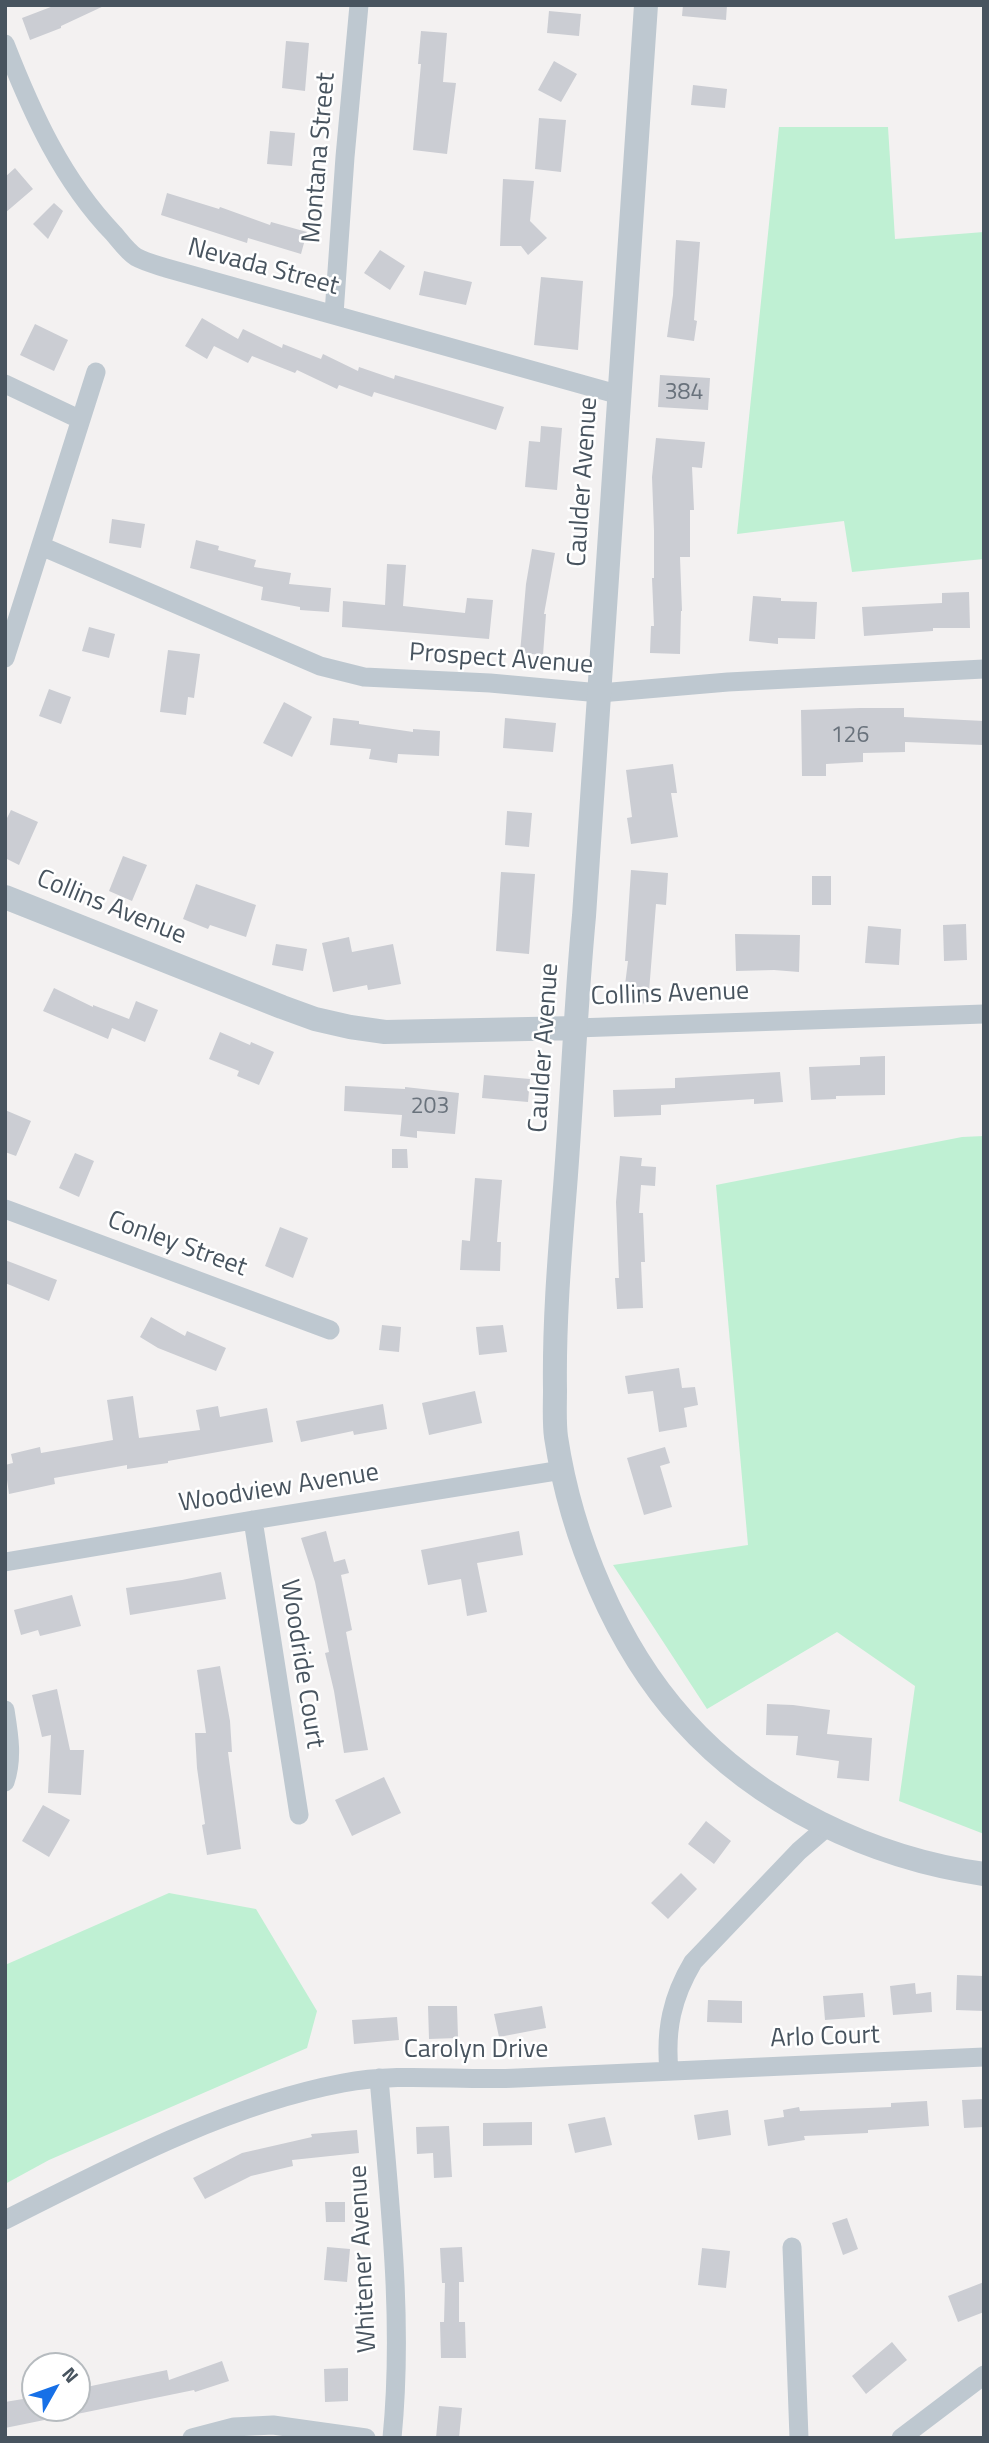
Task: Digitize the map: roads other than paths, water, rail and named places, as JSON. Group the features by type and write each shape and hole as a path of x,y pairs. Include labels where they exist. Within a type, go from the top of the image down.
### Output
{"street":[{"name":"Montana Street","path":"334,314 359,5"},
{"name":"Caulder Avenue","path":"646,5 554,1359 556,1434 562,1471 588,1558 606,1600 634,1654 684,1722 736,1769 828,1826 895,1854 947,1868 984,1874"},
{"name":"Nevada Street","path":"5,44 48,143 67,174 104,224 135,256 166,268 620,395"},
{"path":"5,658 96,372"},
{"path":"5,384 79,419"},
{"name":"Prospect Avenue","path":"41,546 320,666 342,673 386,679 490,683 600,693 728,682 984,669"},
{"name":"Collins Avenue","path":"5,897 282,1007 316,1019 385,1032 984,1014"},
{"name":"Conley Street","path":"5,1209 330,1330"},
{"name":"Woodview Avenue","path":"5,1562 562,1471"},
{"name":"Woodride Court","path":"253,1520 299,1815"},
{"path":"5,1710 10,1753 5,1782"},
{"path":"669,2071 668,2025 681,1981 693,1962 799,1851 828,1826"},
{"name":"Arlo Court","path":"669,2071 984,2057"},
{"name":"Carolyn Drive","path":"5,2220 108,2168 207,2126 308,2091 379,2078 512,2079 669,2071"},
{"name":"Whitener Avenue","path":"379,2078 396,2321 392,2438"},
{"path":"792,2247 799,2438"},
{"path":"901,2438 984,2375"},
{"path":"192,2438 233,2427 273,2425 366,2438"}]}
